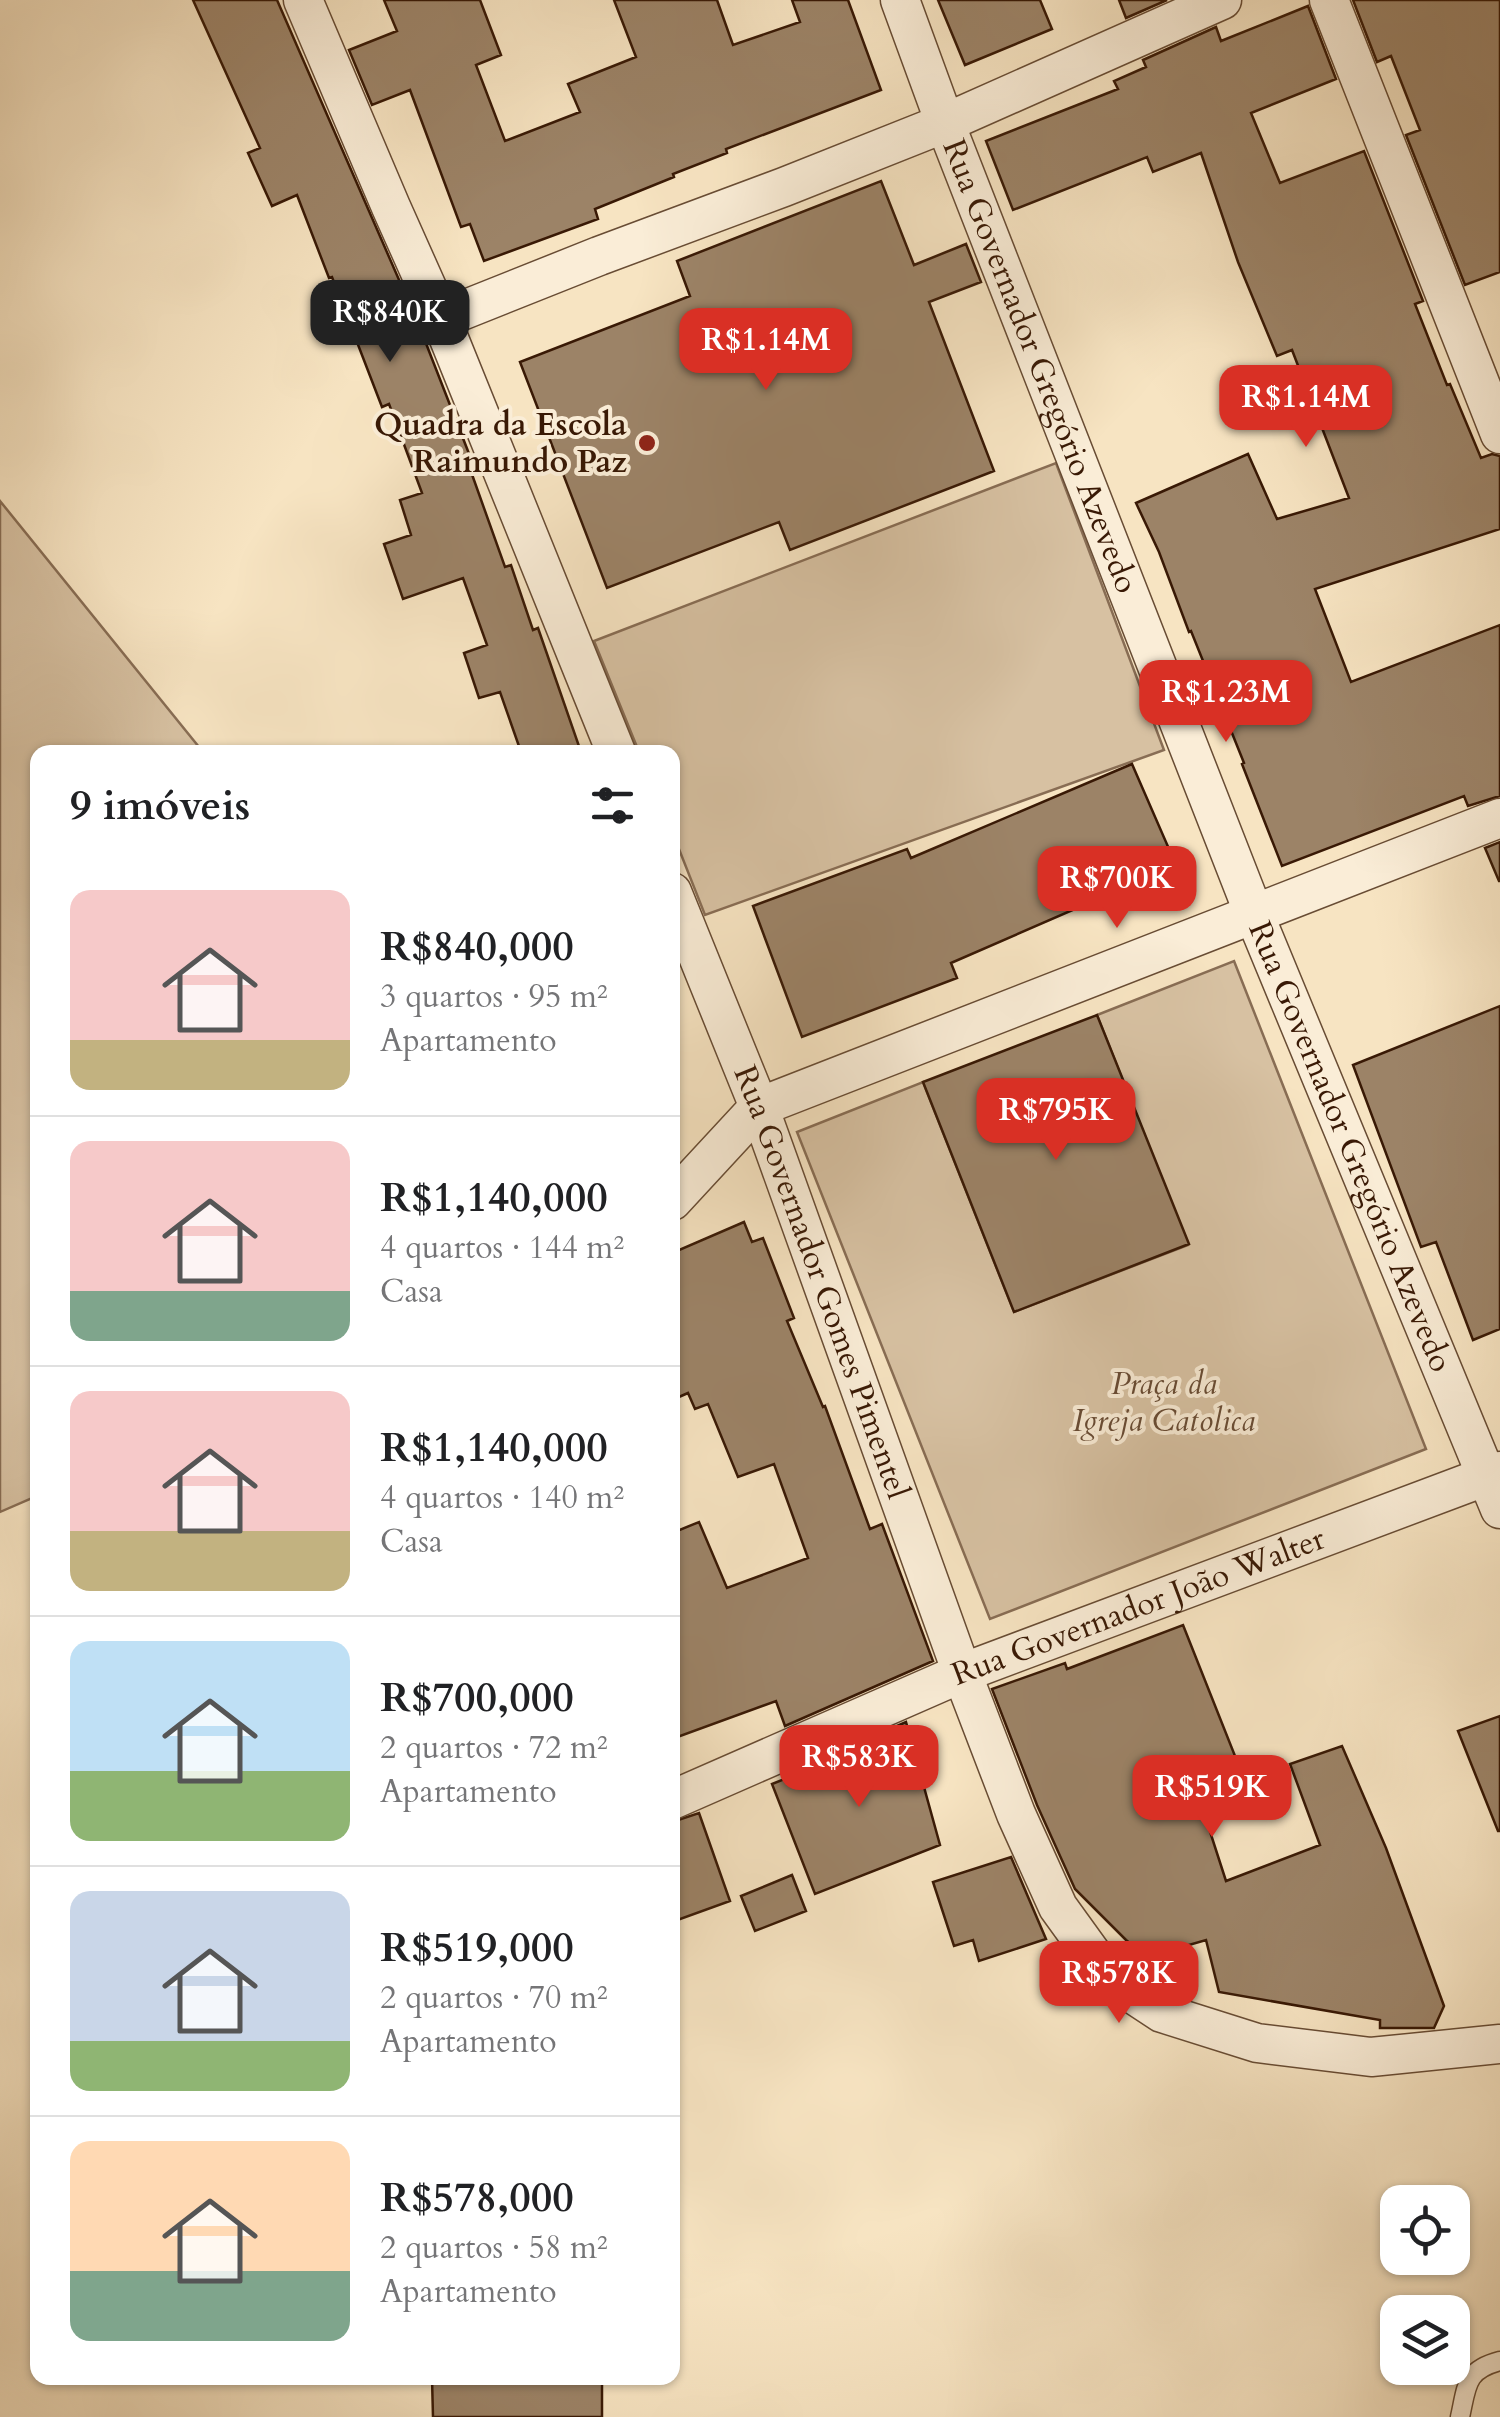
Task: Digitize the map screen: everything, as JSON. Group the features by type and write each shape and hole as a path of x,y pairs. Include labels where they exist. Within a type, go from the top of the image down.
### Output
{"street":[{"path":"304,0 441,320 613,745"},
{"name":"Rua Governador Gregório Azevedo","path":"900,0 1254,914 1496,1486"},
{"path":"441,320 945,123 1222,0"},
{"path":"1329,0 1500,434"},
{"path":"680,1192 759,1106 1500,818"},
{"name":"Rua Governador Gomes Pimentel","path":"680,912 759,1106 1016,1814 1058,1908 1096,1961 1127,1990 1162,2013 1257,2043 1372,2057 1500,2044"},
{"name":"Rua Governador João Walter","path":"680,1796 962,1673 1496,1486"}],"lane":[{"path":"1460,2417 1468,2381 1483,2366 1500,2361"}],"green space":[{"path":"1056,463 1164,750 705,915 680,852 680,745 636,745 594,641"},
{"path":"0,501 197,745 30,745 30,1499 0,1512"},
{"name":"Praça da Igreja Catolica","path":"1234,961 1426,1449 990,1619 797,1132 923,1082 1014,1312 1188,1245 1097,1015"}],"building":[{"path":"193,0 277,0 420,328 473,464 469,466 505,567 511,565 533,630 538,628 579,745 519,745 500,692 479,698 464,653 487,645 463,578 403,599 384,544 411,535 400,500 422,493 389,404 382,407 297,195 272,206 248,153 260,148"},
{"path":"384,0 480,0 501,55 476,65 505,141 580,112 568,84 636,57 614,0 717,0 733,45 800,22 792,0 848,0 881,90 726,149 727,153 595,209 598,219 484,261 470,224 461,227 410,90 372,105 349,50 397,31"},
{"path":"938,0 1040,0 1052,29 965,65"},
{"path":"1119,0 1167,0 1126,18"},
{"path":"1353,0 1500,0 1500,272 1465,285 1406,135 1420,130 1391,56 1377,62"},
{"path":"1308,6 1336,79 1251,113 1280,183 1364,151 1423,301 1415,304 1447,385 1450,384 1481,458 1500,456 1500,529 1315,589 1351,682 1500,625 1500,796 1468,806 1464,796 1282,866 1191,631 1136,503 1248,454 1277,519 1349,498 1292,350 1277,356 1238,262 1201,153 1153,172 1147,157 1013,210 986,141 1118,89 1114,81 1146,67 1143,60 1216,27 1221,41"},
{"path":"881,181 914,265 966,244 981,282 929,302 994,471 790,550 779,522 607,588 520,362 690,296 677,261"},
{"path":"1132,764 1176,865 951,963 957,978 802,1037 753,906 907,849 911,858"},
{"path":"1500,842 1500,881 1499,881 1485,848"},
{"path":"1500,1006 1500,1329 1473,1340 1436,1242 1421,1247 1353,1065"},
{"path":"1097,1015 1189,1244 1014,1312 923,1082"},
{"path":"744,1222 752,1242 763,1238 794,1318 787,1321 825,1406 870,1529 882,1524 933,1661 785,1726 776,1701 680,1736 680,1530 699,1522 727,1588 808,1558 774,1464 738,1477 708,1404 695,1409 688,1393 680,1396 680,1250"},
{"path":"1183,1625 1237,1761 1193,1779 1226,1881 1320,1845 1290,1764 1342,1746 1386,1848 1444,2006 1434,2028 1380,2028 1380,2020 1219,1992 1206,1940 1147,1957 1075,1889 992,1689 1065,1663 1067,1669"},
{"path":"1500,1716 1500,1831 1498,1831 1458,1731"},
{"path":"906,1722 940,1845 815,1894 772,1784"},
{"path":"699,1813 730,1901 680,1919 680,1819"},
{"path":"1011,1857 1046,1939 979,1961 973,1940 954,1946 933,1882"},
{"path":"792,1875 806,1911 755,1931 741,1896"},
{"path":"432,2385 602,2385 602,2417 433,2417"}],"place":[{"name":"Quadra da Escola Raimundo Paz","path":"647,443"}]}
